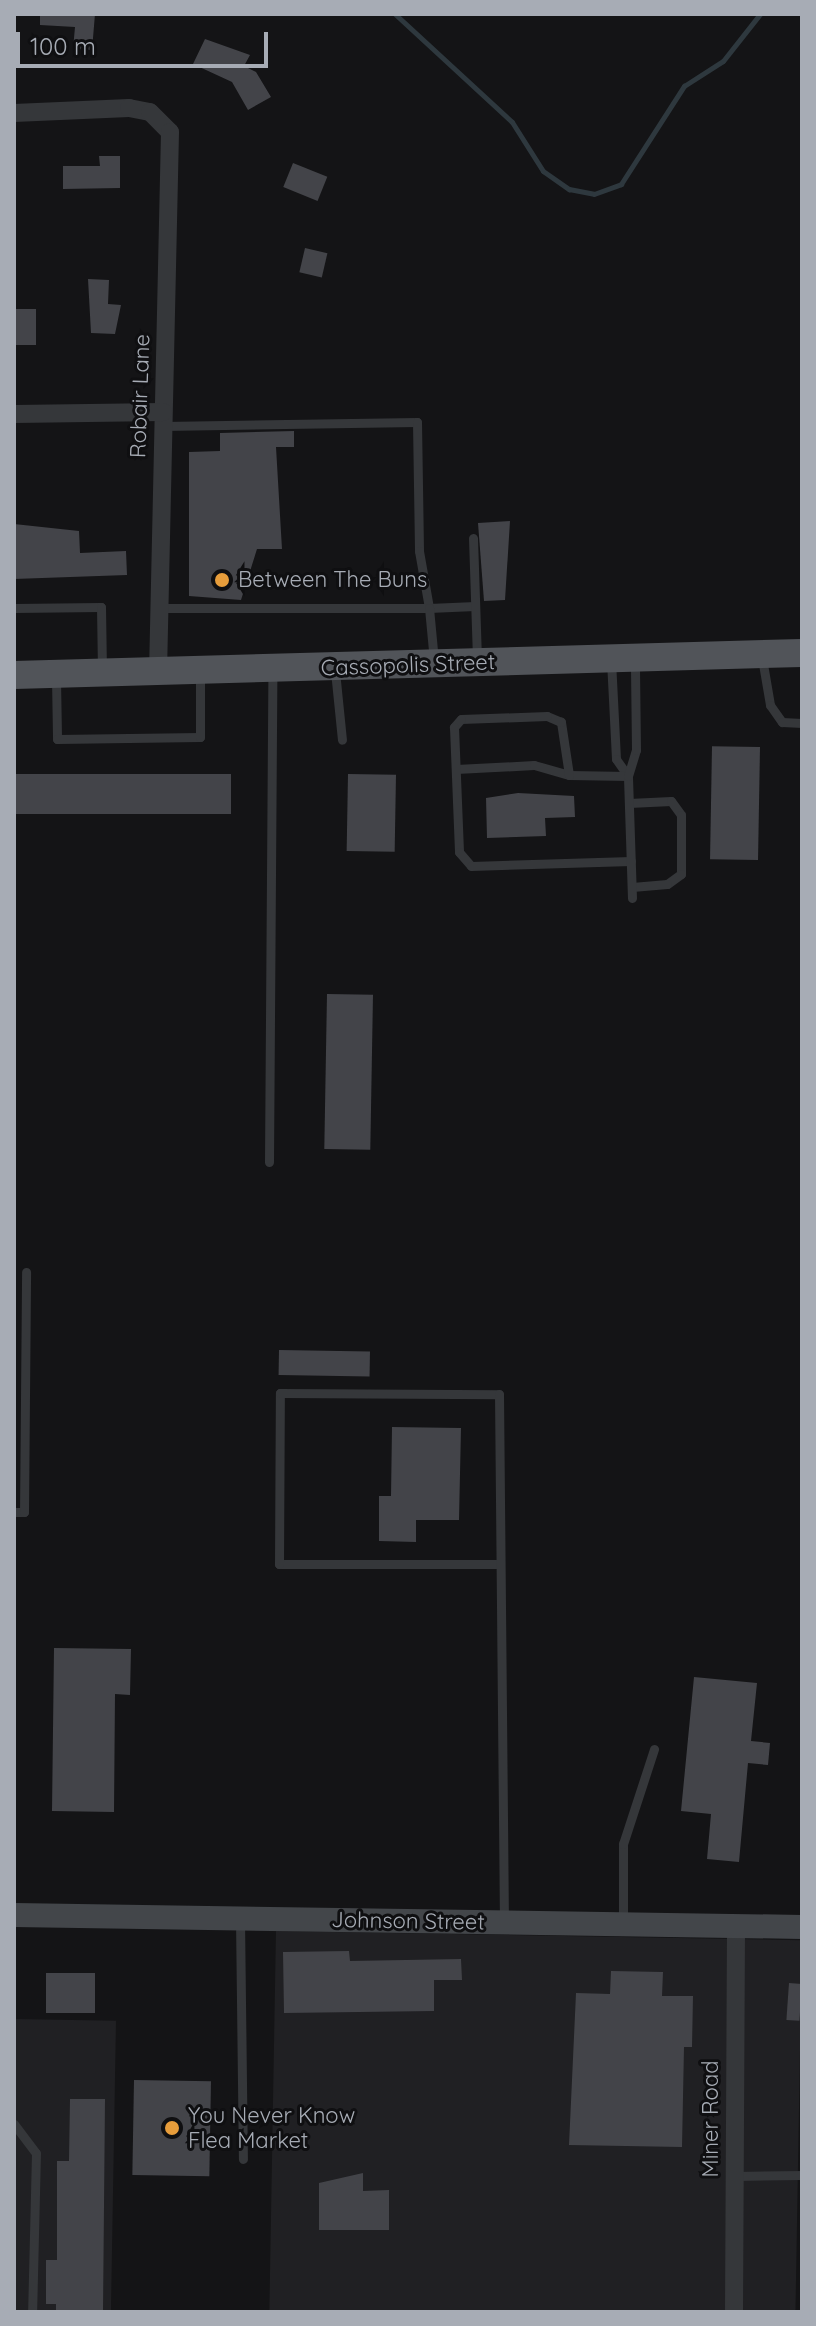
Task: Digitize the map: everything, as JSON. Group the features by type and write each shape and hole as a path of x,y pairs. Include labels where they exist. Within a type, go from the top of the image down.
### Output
{"main road":[{"name":"Cassopolis Street","path":"14,675 802,653"}],"street":[{"name":"Robair Lane","path":"14,113 129,108 164,122 173,153 158,673"},
{"path":"14,414 163,419"},
{"name":"Johnson Street","path":"14,1915 802,1927"},
{"name":"Miner Road","path":"734,2312 736,1926"}],"lane":[{"path":"163,419 417,422 419,551 435,664"},
{"path":"473,538 478,663"},
{"path":"159,608 475,606"},
{"path":"14,608 101,607 102,674"},
{"path":"761,654 770,705 782,722 802,723"},
{"path":"623,658 616,759 628,776"},
{"path":"623,658 636,750 628,776 632,898"},
{"path":"334,667 342,740"},
{"path":"269,1162 272,669"},
{"path":"56,674 57,739 73,739 200,737 200,672"},
{"path":"569,775 561,722 547,716 461,719 454,727 459,852 471,866 631,861"},
{"path":"456,769 534,765 569,775 628,776"},
{"path":"629,803 671,801 681,815 681,874 667,884 632,887"},
{"path":"14,1512 24,1512 26,1272"},
{"path":"499,1564 279,1564 280,1393 499,1394 504,1923"},
{"path":"623,1925 623,1844 654,1749"},
{"path":"240,1919 243,2159"},
{"path":"14,2124 36,2153 32,2312"},
{"path":"735,2176 802,2175"}],"shaded area":[{"path":"276,1931 802,1940 795,2312 269,2312"},
{"path":"14,2019 116,2021 111,2312 14,2312"}],"building":[{"path":"40,14 95,14 92,50 73,49 75,27 40,25"},
{"path":"205,39 250,55 244,66 256,72 271,97 248,110 232,82 193,64"},
{"path":"99,156 120,156 120,188 63,189 63,166 100,166"},
{"path":"293,163 327,177 318,201 283,187"},
{"path":"305,248 327,253 322,278 299,272"},
{"path":"88,279 109,280 108,304 121,305 115,334 91,333"},
{"path":"14,309 36,309 36,345 14,345"},
{"path":"294,431 294,447 276,447 282,549 257,549 241,600 189,596 189,452 220,451 220,433"},
{"path":"510,521 505,600 484,601 478,523"},
{"path":"14,524 79,531 80,553 126,551 127,575 14,579"},
{"path":"712,746 760,747 758,860 710,859"},
{"path":"14,774 231,774 231,814 14,814"},
{"path":"348,774 396,775 395,852 347,851"},
{"path":"518,793 574,796 575,817 545,818 546,836 487,838 486,798"},
{"path":"327,994 373,995 370,1150 324,1149"},
{"path":"279,1350 370,1352 370,1377 279,1375"},
{"path":"392,1427 461,1428 459,1520 416,1520 416,1542 379,1541 379,1496 391,1496"},
{"path":"54,1648 131,1649 130,1695 115,1694 114,1812 52,1811"},
{"path":"694,1677 757,1683 751,1741 770,1743 768,1765 748,1763 739,1862 707,1859 711,1814 681,1811"},
{"path":"349,1951 350,1961 461,1959 462,1980 434,1980 434,2011 284,2013 283,1952"},
{"path":"611,1971 663,1972 662,1996 693,1996 692,2047 684,2047 682,2147 569,2145 576,1993 610,1994"},
{"path":"46,1973 95,1973 95,2013 46,2013"},
{"path":"789,1983 802,1984 799,2021 786,2020"},
{"name":"You Never Know Flea Market","path":"134,2080 211,2081 209,2176 132,2175"},
{"path":"70,2099 105,2099 103,2312 56,2312 56,2304 46,2304 46,2260 57,2260 57,2161 69,2161"},
{"path":"363,2173 363,2191 389,2190 389,2230 319,2230 319,2183"}],"waterway":[{"path":"395,14 512,122 543,171 569,189 594,194 621,184 684,86 723,61 760,14"}],"place":[{"name":"Between The Buns","path":"222,580"},
{"name":"You Never Know Flea Market","path":"172,2128"}]}
